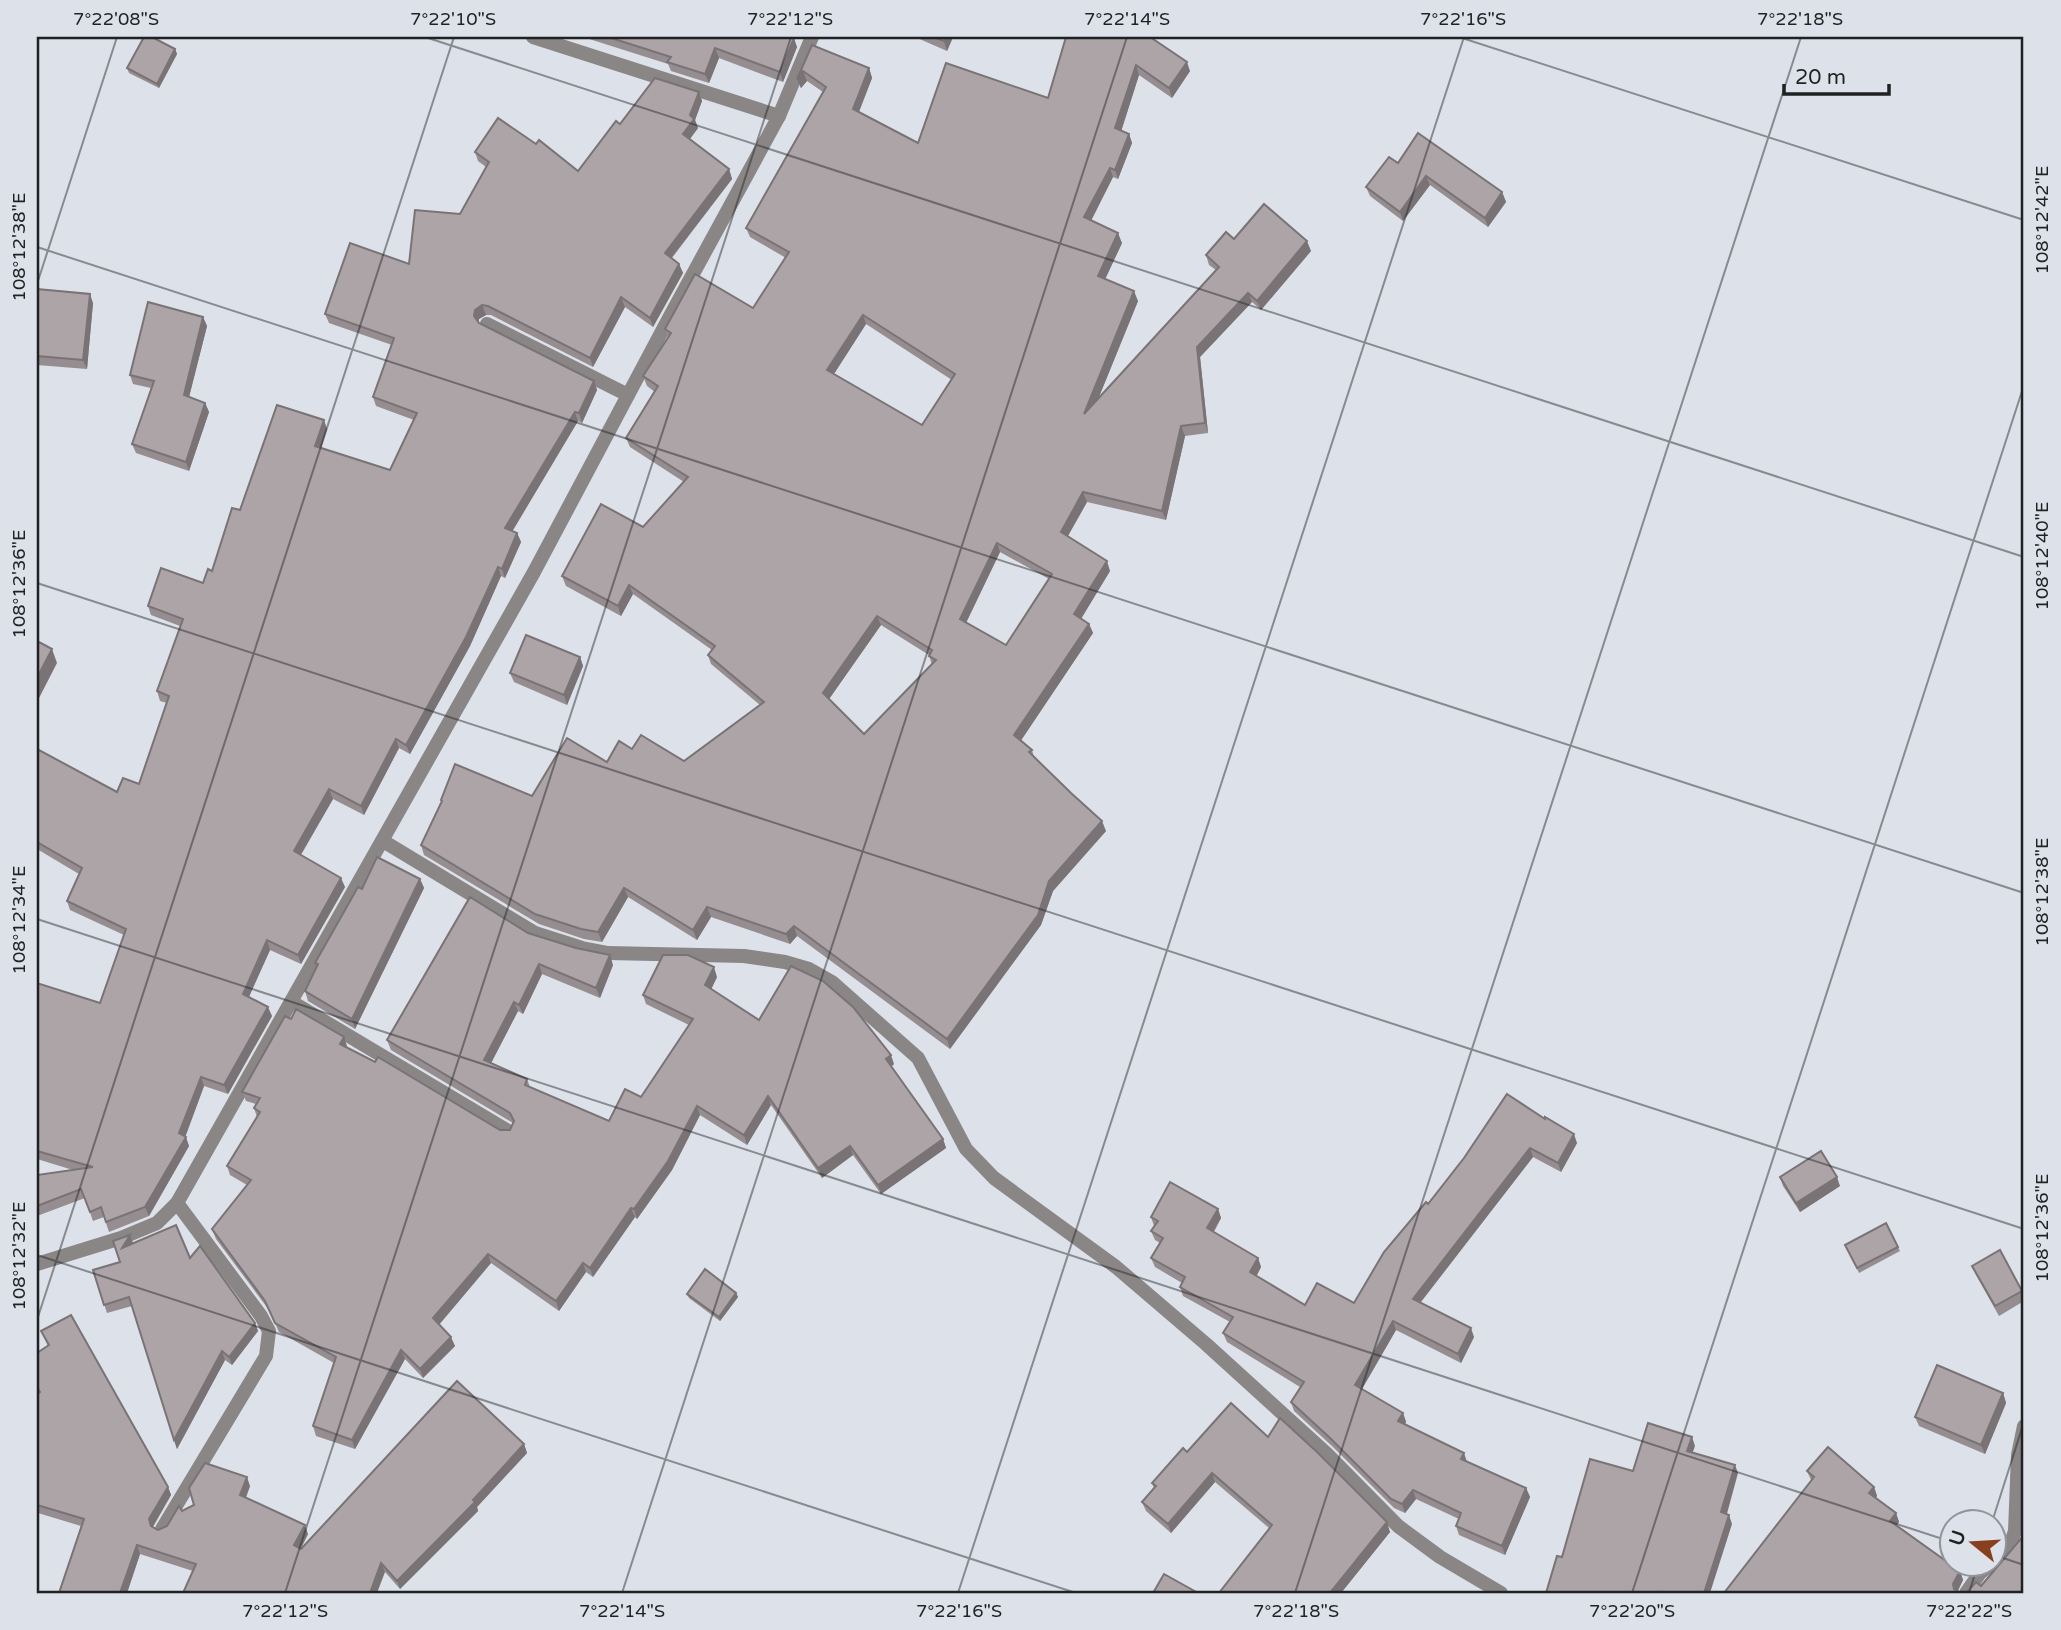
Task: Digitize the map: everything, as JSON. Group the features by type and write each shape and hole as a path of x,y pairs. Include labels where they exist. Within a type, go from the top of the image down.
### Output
{"street":[{"path":"533,37 779,116"},
{"path":"37,1264 121,1238 157,1223 177,1203 534,572 779,116 812,37"},
{"path":"487,324 628,395"},
{"path":"383,841 535,933 582,948 608,953 744,956 785,962 809,969 832,982 918,1058 966,1149 994,1178 1116,1266 1327,1454 1398,1526 1440,1558 1501,1593"},
{"path":"292,1002 508,1131"},
{"path":"162,1529 266,1356 269,1332 261,1315 177,1203"},
{"path":"2008,1547 2015,1531 2018,1455 2024,1426"},
{"path":"1966,1593 1976,1578"}],"building":[{"path":"144,37 152,37 175,49 157,84 127,68"},
{"path":"608,37 794,38 780,72 715,48 705,74 667,62 671,57"},
{"path":"1066,37 1150,37 1187,62 1169,88 1136,65 1115,128 1129,134 1115,170 1110,168 1084,217 1118,233 1098,276 1134,291 1084,414 1219,267 1206,255 1226,232 1234,239 1264,204 1307,241 1257,301 1248,293 1197,347 1205,423 1181,426 1162,511 1083,492 1061,532 1107,561 1074,614 1089,624 1014,735 1102,821 1049,881 1038,915 947,1039 794,926 786,934 707,907 693,930 624,888 598,932 581,929 535,914 421,845 442,801 455,764 532,796 567,738 607,762 619,741 632,749 641,735 684,761 764,702 708,655 715,646 629,585 618,606 562,576 601,504 643,527 688,477 626,438 658,386 643,376 671,333 665,329 695,274 753,308 789,252 746,228 826,87 803,71 797,79 812,45 869,68 853,109 918,143 946,63 1048,98","holes":["863,315 955,374 922,425 827,370","997,543 1052,574 1006,645 960,619","877,616 932,650 929,656 936,660 864,734 823,693"]},
{"path":"655,78 699,92 690,115 694,119 683,134 729,169 665,253 679,264 650,318 621,297 590,358 488,306 482,305 475,310 474,316 479,323 594,381 579,413 575,412 505,528 517,533 502,569 498,567 466,637 406,745 396,739 361,806 329,789 294,851 341,878 298,955 267,940 243,994 268,1007 224,1085 201,1077 179,1133 186,1137 145,1207 106,1222 101,1207 90,1212 81,1189 37,1206 37,1175 93,1167 37,1151 37,983 100,1003 126,929 67,901 82,868 37,842 37,749 117,792 123,778 139,784 169,696 157,691 183,619 148,606 161,568 203,583 208,569 212,571 232,508 240,510 277,405 324,420 315,446 390,470 417,413 373,397 394,338 325,314 350,243 409,264 415,210 460,214 489,162 475,152 498,118 536,144 539,140 578,171 616,121 620,124"},
{"path":"1418,133 1502,192 1485,218 1426,176 1400,212 1366,187 1389,157 1398,163"},
{"path":"37,289 90,294 83,360 37,356"},
{"path":"148,302 203,317 184,395 205,403 186,462 132,444 154,381 130,375"},
{"path":"526,635 580,657 564,695 510,673"},
{"path":"37,641 52,649 37,678"},
{"path":"377,857 420,879 352,1019 305,991 318,964 315,963 358,887 362,889"},
{"path":"470,897 528,933 610,955 596,988 539,964 519,1005 514,1002 484,1060 527,1079 525,1085 609,1121 625,1089 641,1097 693,1019 643,995 663,955 688,955 714,967 705,985 759,1020 791,966 823,981 853,1007 891,1055 886,1059 943,1139 878,1185 850,1146 818,1168 768,1096 744,1135 697,1106 668,1161 634,1209 631,1208 590,1268 583,1263 556,1301 488,1254 433,1318 451,1337 420,1369 401,1350 352,1440 313,1426 336,1357 275,1323 265,1301 212,1229 251,1180 227,1166 260,1112 254,1108 260,1098 242,1092 285,1016 291,1019 296,1009 344,1037 340,1044 375,1062 378,1057 500,1130 510,1130 514,1121 510,1113 387,1040"},
{"path":"1507,1094 1574,1134 1558,1163 1530,1148 1413,1299 1471,1328 1458,1354 1393,1321 1355,1385 1403,1413 1398,1421 1464,1453 1461,1459 1526,1488 1502,1546 1456,1526 1461,1513 1413,1490 1402,1504 1391,1499 1291,1402 1304,1382 1223,1333 1233,1317 1180,1287 1185,1277 1151,1258 1163,1238 1151,1231 1158,1221 1151,1217 1170,1182 1218,1209 1207,1228 1258,1258 1250,1272 1305,1305 1317,1283 1354,1303 1384,1252 1426,1202 1428,1204 1464,1158"},
{"path":"1821,1151 1837,1177 1796,1203 1780,1177"},
{"path":"1886,1223 1898,1247 1857,1268 1845,1245"},
{"path":"176,1225 190,1258 200,1246 255,1323 229,1357 222,1351 174,1440 129,1297 104,1305 93,1270 120,1262 113,1241 130,1235 122,1248"},
{"path":"2000,1250 2022,1291 1995,1306 1972,1266"},
{"path":"705,1269 736,1293 719,1317 687,1294"},
{"path":"71,1315 168,1487 149,1519 151,1526 158,1530 167,1526 179,1506 182,1511 194,1505 189,1488 205,1463 247,1477 240,1495 305,1525 294,1545 301,1549 457,1381 524,1444 473,1500 475,1502 397,1581 381,1563 370,1593 183,1593 196,1564 137,1545 120,1593 59,1593 84,1519 37,1505 37,1394 40,1392 37,1387 37,1353 49,1345 41,1331"},
{"path":"1937,1365 2003,1393 1981,1445 1915,1417"},
{"path":"1231,1403 1268,1437 1280,1418 1387,1522 1330,1593 1219,1593 1272,1525 1212,1473 1168,1524 1142,1502 1156,1486 1152,1483 1183,1448 1187,1452"},
{"path":"1648,1423 1692,1437 1687,1451 1735,1465 1721,1512 1729,1515 1704,1593 1546,1593 1557,1556 1562,1557 1590,1459 1633,1471"},
{"path":"1828,1447 1874,1487 1869,1493 1896,1513 1890,1521 1938,1555 1938,1578 1956,1578 1954,1589 1961,1593 1724,1593 1814,1477 1807,1471"},
{"path":"2024,1535 2024,1593 1963,1593 1976,1582 1981,1586 1988,1578 2008,1578 2008,1554"},
{"path":"1164,1574 1198,1593 1153,1593"}]}
